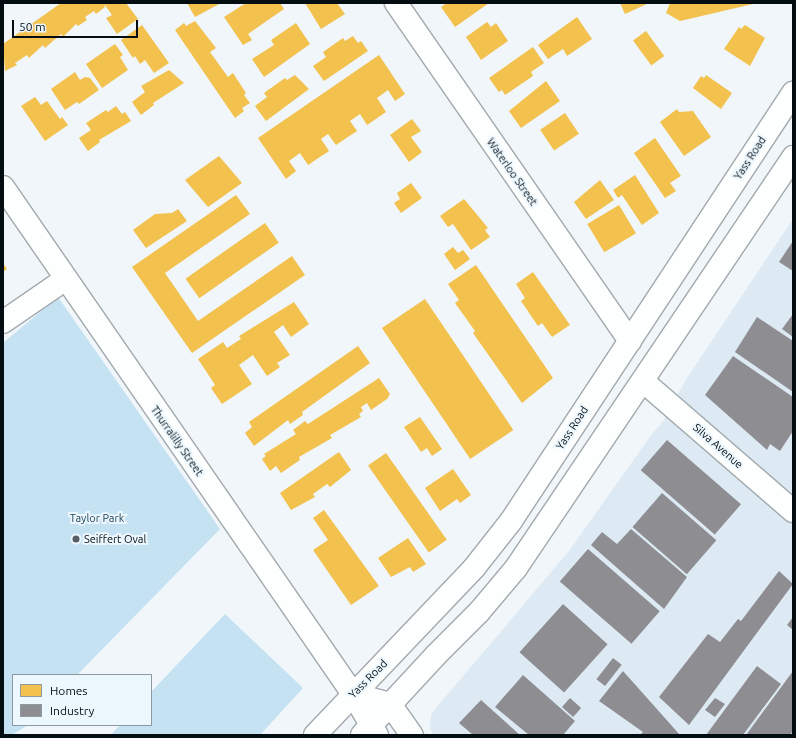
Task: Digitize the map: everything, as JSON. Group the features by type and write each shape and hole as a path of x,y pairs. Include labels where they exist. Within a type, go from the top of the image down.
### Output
{"main road":[{"name":"Waterloo Street","path":"396,3 630,341 644,382"},
{"name":"Yass Road","path":"315,735 474,568 511,520 793,93"},
{"path":"370,732 390,704 479,612 516,568 644,382 793,157"},
{"name":"Thurralilly Street","path":"3,187 64,280 353,694 370,732"},
{"path":"3,322 64,280"},
{"name":"Silva Avenue","path":"644,382 793,511"},
{"path":"353,694 390,704 412,735"}],"shaded area":[{"path":"793,219 793,735 434,735 430,729 431,714 569,551 652,434 663,421 687,378"}],"green space":[{"name":"Taylor Park","path":"58,297 220,529 78,674 12,674 12,726 26,726 12,735 3,735 3,343"},
{"path":"225,614 303,688 260,735 111,735 119,726 152,726 152,691"}],"building: Homes":[{"path":"61,3 126,3 138,19 117,34 106,18 112,15 104,4 105,7 96,14 94,11 85,17 87,20 78,26 76,24 63,37 61,34 45,48 43,45 29,58 27,55 15,63 17,65 5,71 3,44"},
{"path":"187,3 221,3 195,17"},
{"path":"246,3 280,3 284,9 248,34 252,40 243,45 224,17"},
{"path":"305,3 337,3 345,14 321,29"},
{"path":"447,3 489,3 455,27 441,7"},
{"path":"620,3 649,3 625,14"},
{"path":"670,3 753,4 680,21 666,13"},
{"path":"577,17 592,39 567,56 563,49 548,59 538,45"},
{"path":"195,21 216,48 210,52 228,77 233,73 246,93 244,95 250,103 242,108 244,111 235,118 175,30 184,23 186,26"},
{"path":"487,22 491,27 496,23 508,41 481,60 466,37"},
{"path":"296,23 310,44 264,77 252,59 274,45 271,40"},
{"path":"142,25 169,63 154,73 145,60 140,64 135,56 133,58 121,40"},
{"path":"745,25 765,38 750,66 724,49 739,27 741,29"},
{"path":"646,31 664,56 651,65 633,40"},
{"path":"353,36 358,43 361,41 368,51 324,81 313,66 326,57 323,52 343,38 345,41"},
{"path":"115,44 123,55 120,57 128,70 102,88 86,64"},
{"path":"533,47 544,63 531,72 533,76 505,95 502,90 499,92 489,78"},
{"path":"379,55 405,94 395,101 388,90 377,98 386,112 367,125 360,114 350,121 357,131 336,145 328,134 321,139 329,151 308,165 300,153 289,161 296,171 286,179 258,138"},
{"path":"169,70 184,83 153,103 154,105 141,115 132,102 145,92 141,86"},
{"path":"75,72 80,80 85,77 90,78 99,90 79,104 77,102 65,110 51,89"},
{"path":"295,75 309,89 266,121 255,106 267,97 264,93 285,78 287,80"},
{"path":"706,75 732,93 721,109 693,88 701,76 704,78"},
{"path":"546,81 560,101 521,128 509,111"},
{"path":"35,97 41,105 47,101 60,119 62,117 68,125 45,141 21,106"},
{"path":"116,106 122,114 125,112 131,121 99,140 100,142 88,151 79,138 91,130 86,123 106,110 108,112"},
{"path":"677,109 679,112 693,111 711,137 684,156 660,122"},
{"path":"565,113 579,134 554,151 540,130"},
{"path":"412,119 421,131 411,137 422,152 409,162 390,135"},
{"path":"655,138 681,176 670,183 676,191 665,198 634,153"},
{"path":"219,156 242,183 208,207 185,180"},
{"path":"635,175 659,213 642,225 622,195 618,198 613,190"},
{"path":"600,180 614,200 586,219 574,202"},
{"path":"411,183 422,198 401,213 394,203 400,199 397,193"},
{"path":"236,195 250,214 165,273 198,321 292,256 305,275 192,353 132,267"},
{"path":"464,199 488,228 485,230 490,237 471,250 453,224 448,227 440,216"},
{"path":"619,205 636,233 604,252 587,224"},
{"path":"178,209 187,221 146,248 133,230 155,214 172,213"},
{"path":"265,223 279,243 199,298 186,279"},
{"path":"453,247 458,253 463,250 470,259 455,270 444,254"},
{"path":"3,263 7,269 3,272"},
{"path":"476,265 553,378 522,403 473,333 475,331 455,303 459,300 448,284"},
{"path":"533,272 570,325 552,337 542,323 538,326 521,301 525,298 516,284"},
{"path":"425,299 513,430 470,459 382,328"},
{"path":"294,302 309,324 291,337 283,325 274,332 290,355 277,363 280,367 267,376 253,355 239,365 252,384 222,404 211,388 215,385 198,359 223,342 227,348 241,339 239,336"},
{"path":"358,346 370,363 302,412 303,415 290,424 288,420 254,446 245,433 252,427 249,422"},
{"path":"379,378 390,394 387,399 371,410 367,403 361,407 363,411 359,414 361,417 330,435 332,438 299,457 300,460 281,473 276,466 270,471 262,459 266,456 264,454 296,434 293,430 305,421 308,424"},
{"path":"420,417 442,449 432,456 427,448 421,452 404,427"},
{"path":"339,452 351,470 330,487 327,484 313,494 315,497 291,510 280,493"},
{"path":"386,453 447,540 429,552 368,466"},
{"path":"453,469 471,495 460,503 457,499 440,511 425,488"},
{"path":"324,510 379,586 351,605 313,550 328,540 313,518"},
{"path":"408,538 426,564 413,572 410,567 391,577 378,558"}],"building: Industry":[{"path":"793,241 793,271 779,262"},
{"path":"793,314 793,337 782,329"},
{"path":"757,317 793,341 793,392 735,352"},
{"path":"733,356 793,397 793,431 780,451 770,444 767,450 705,395"},
{"path":"667,440 741,504 715,534 641,470"},
{"path":"662,493 716,540 687,574 632,527"},
{"path":"631,529 687,577 664,609 591,545 602,532 617,544"},
{"path":"588,549 660,611 631,644 560,581"},
{"path":"779,571 793,584 689,725 659,697 708,634 720,642 738,619 741,621"},
{"path":"563,604 608,644 564,692 520,652"},
{"path":"793,617 793,630 787,625"},
{"path":"613,658 622,665 605,686 596,679"},
{"path":"757,666 781,684 743,735 706,735"},
{"path":"623,671 680,735 640,735 643,732 599,701"},
{"path":"793,671 793,731 790,735 746,735"},
{"path":"523,675 575,721 563,735 529,735 495,707"},
{"path":"570,698 581,708 573,717 562,707"},
{"path":"715,698 725,704 715,717 705,710"},
{"path":"481,700 520,735 473,735 459,723"}],"place":[{"name":"Seiffert Oval","path":"76,539"}]}
